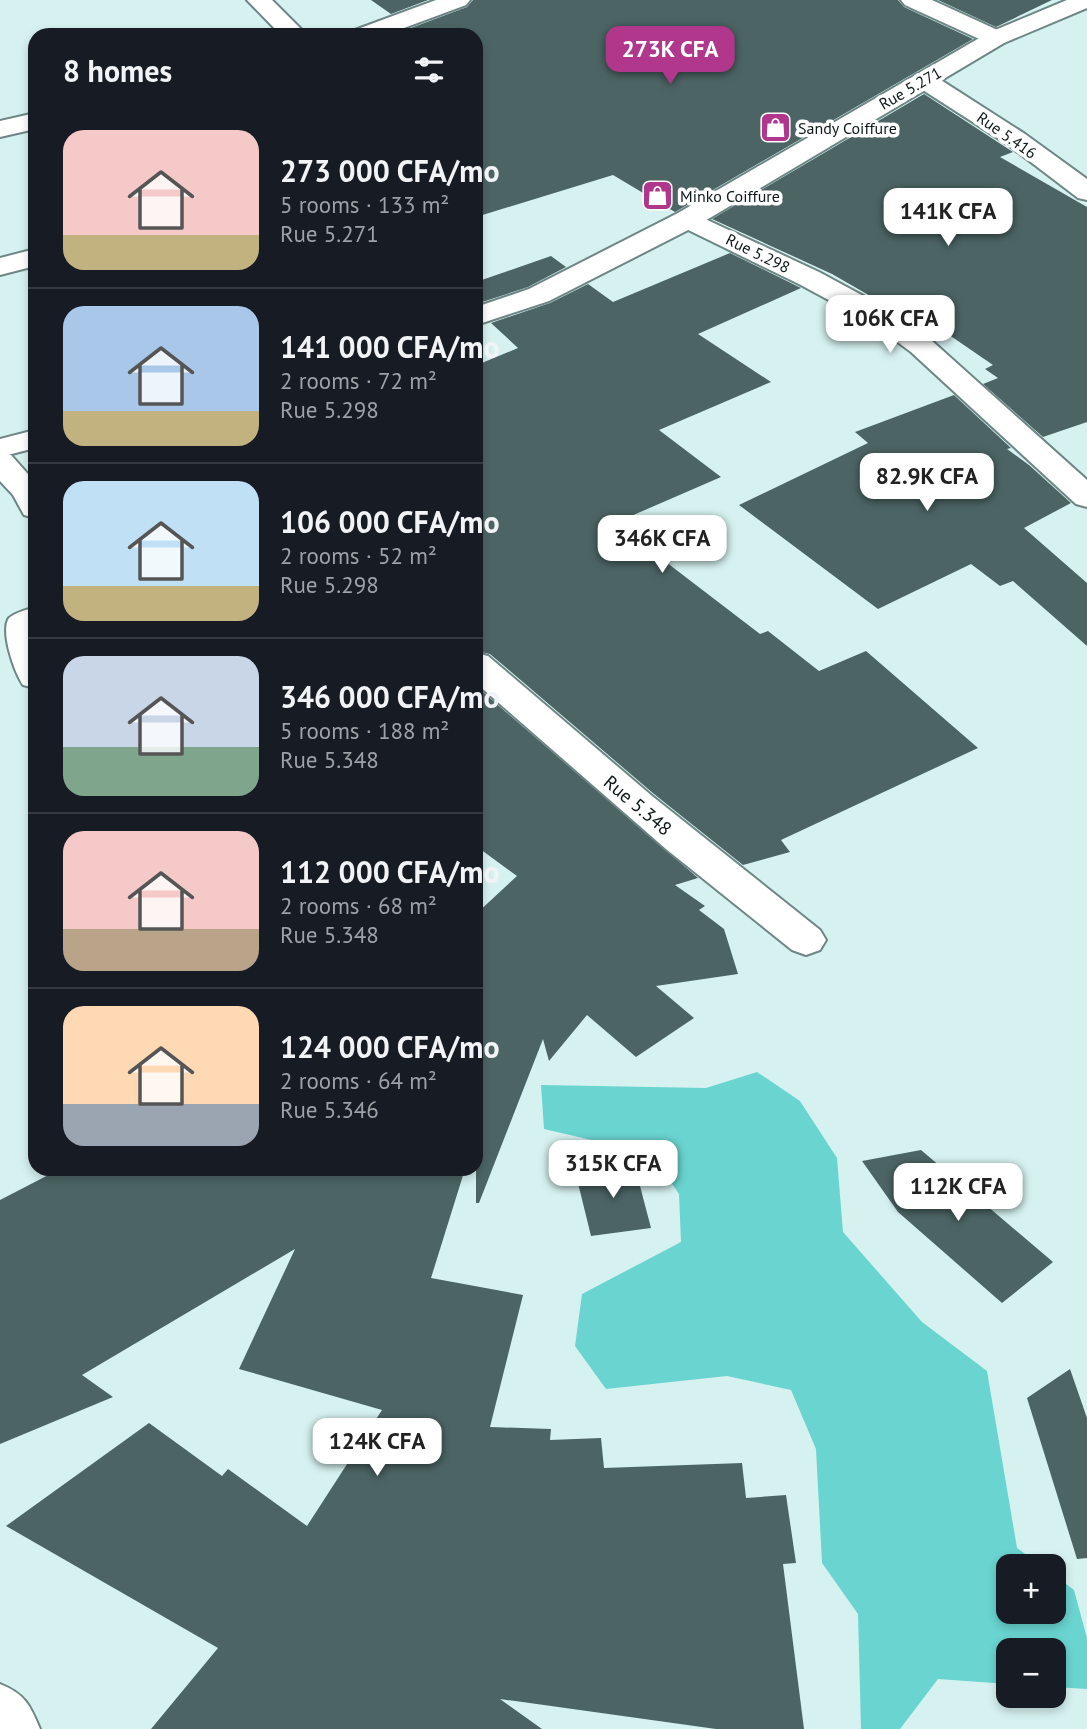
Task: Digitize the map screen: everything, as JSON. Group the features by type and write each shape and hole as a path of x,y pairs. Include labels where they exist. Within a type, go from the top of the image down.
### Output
{"street":[{"path":"259,0 288,28"},
{"path":"382,28 458,0"},
{"path":"914,0 996,37"},
{"name":"Rue 5.271","path":"483,314 539,295 688,219 996,37 1087,0"},
{"name":"Rue 5.416","path":"924,80 1016,139 1087,192"},
{"path":"0,129 28,123"},
{"name":"Rue 5.298","path":"688,219 809,278 883,318 921,346 1087,497"},
{"path":"0,267 28,259"},
{"path":"0,448 28,441"},
{"path":"0,462 28,494"},
{"path":"28,622 20,626 23,652 28,662"},
{"name":"Rue 5.348","path":"483,670 720,873 806,940"},
{"path":"0,1710 13,1729"}],"shaded area":[{"path":"757,1072 800,1101 837,1158 843,1232 922,1322 987,1371 1017,1548 1025,1554 996,1554 996,1624 1066,1624 1066,1584 1074,1590 1087,1638 1087,1689 1066,1688 1066,1638 996,1638 996,1683 938,1679 900,1729 861,1729 858,1614 822,1563 816,1449 791,1390 727,1376 606,1389 575,1346 582,1294 681,1242 679,1194 652,1154 544,1129 541,1085 706,1088"}],"building":[{"path":"371,0 428,0 391,14"},
{"path":"473,0 898,0 904,7 973,39 675,212 613,175 483,215 483,28 411,28 467,7"},
{"path":"938,0 1052,0 996,27"},
{"path":"924,94 1013,152 1000,157 1087,207 1087,422 1043,437 983,384 998,378 985,369 993,365 904,304 893,309 832,274 712,219"},
{"path":"730,253 801,288 698,334 771,382 659,430 721,477 615,523 760,634 768,631 819,671 866,651 978,748 781,840 790,852 743,865 654,794 490,654 483,652 483,363 518,348 491,323 550,303 588,284 613,302"},
{"path":"551,256 566,267 528,287 483,302 483,280"},
{"path":"954,395 1011,448 1007,449 1071,503 1024,528 1087,583 1087,646 1013,581 1000,586 971,564 878,609 739,505 868,443 855,432"},
{"path":"483,692 698,878 675,885 705,906 699,910 724,929 738,974 656,986 694,1018 636,1057 587,1015 549,1061 543,1039 479,1203 476,1203 476,1176 483,1176 483,908 517,876 483,851"},
{"path":"921,1150 1053,1262 1002,1303 898,1212 862,1161"},
{"path":"634,1163 651,1228 591,1236 575,1171"},
{"path":"46,1176 463,1176 431,1278 523,1295 490,1427 551,1429 550,1440 601,1438 604,1468 742,1463 746,1498 786,1495 796,1563 783,1564 804,1729 716,1729 500,1699 542,1729 151,1729 218,1648 6,1526 149,1423 222,1476 228,1469 307,1526 382,1410 239,1369 295,1249 82,1375 113,1397 0,1444 0,1200"},
{"path":"1070,1369 1087,1418 1087,1558 1077,1559 1027,1398"}],"place":[{"name":"Sandy Coiffure","path":"775,128"},
{"name":"Minko Coiffure","path":"657,196"}]}
